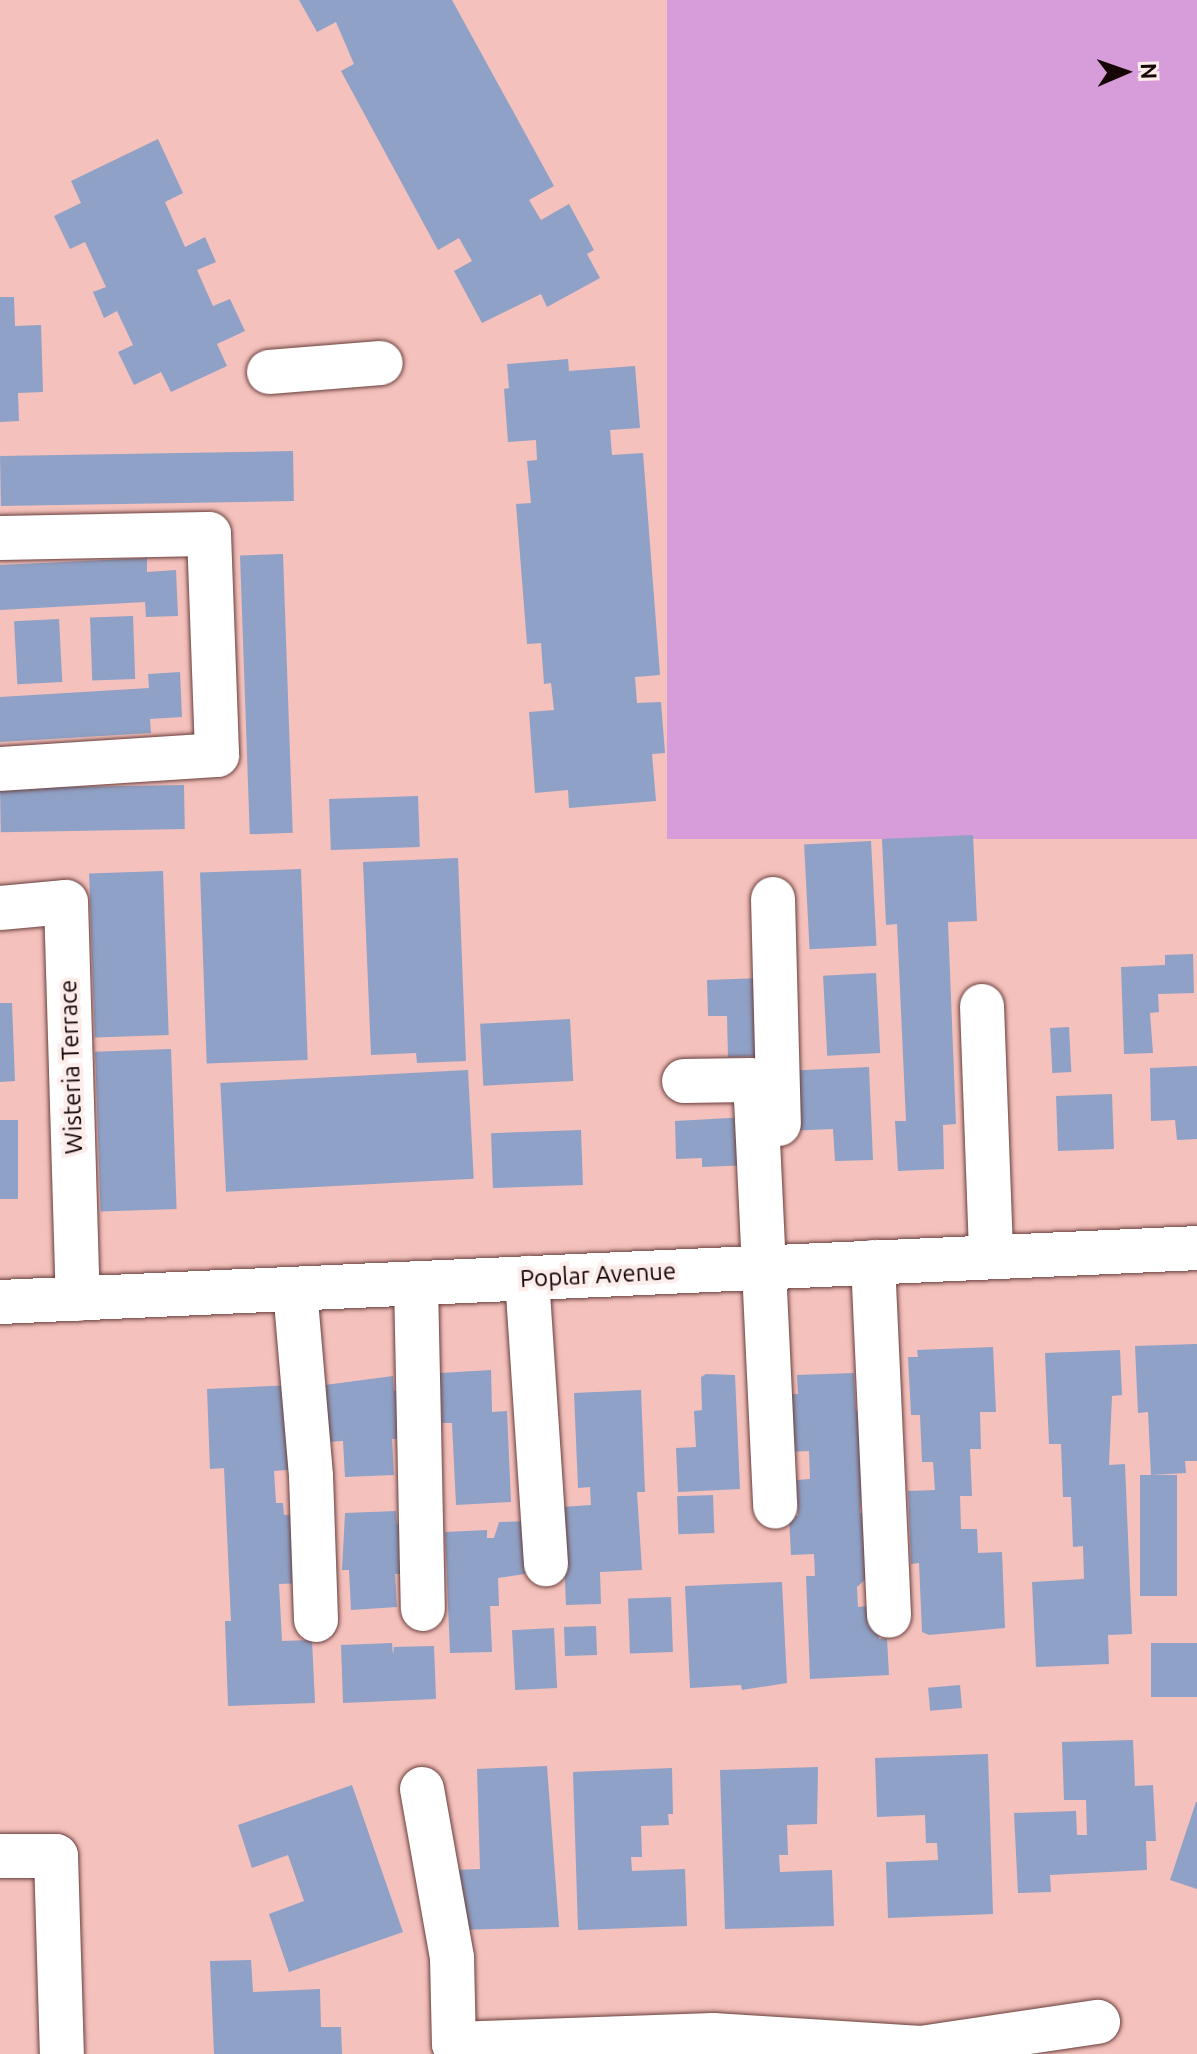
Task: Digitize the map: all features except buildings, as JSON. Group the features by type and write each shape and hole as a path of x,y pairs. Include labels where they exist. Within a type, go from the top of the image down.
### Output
{"street":[{"path":"269,372 381,363"},
{"path":"0,538 209,534 217,755 0,769"},
{"path":"773,899 775,1507"},
{"name":"Wisteria Terrace","path":"0,908 66,902 78,1299"},
{"path":"982,1006 991,1257"},
{"path":"684,1081 750,1080 756,1099 774,1267"},
{"name":"Poplar Avenue","path":"0,1302 1197,1248"},
{"path":"873,1262 889,1616"},
{"path":"527,1278 546,1564"},
{"path":"416,1283 423,1609"},
{"path":"295,1289 311,1476 316,1620"},
{"path":"422,1789 452,1958 454,2044 713,2035 923,2051 1098,2022"},
{"path":"0,1856 56,1856 62,2054"}],"shaded area":[{"path":"667,0 1197,0 1197,839 667,839"}]}
